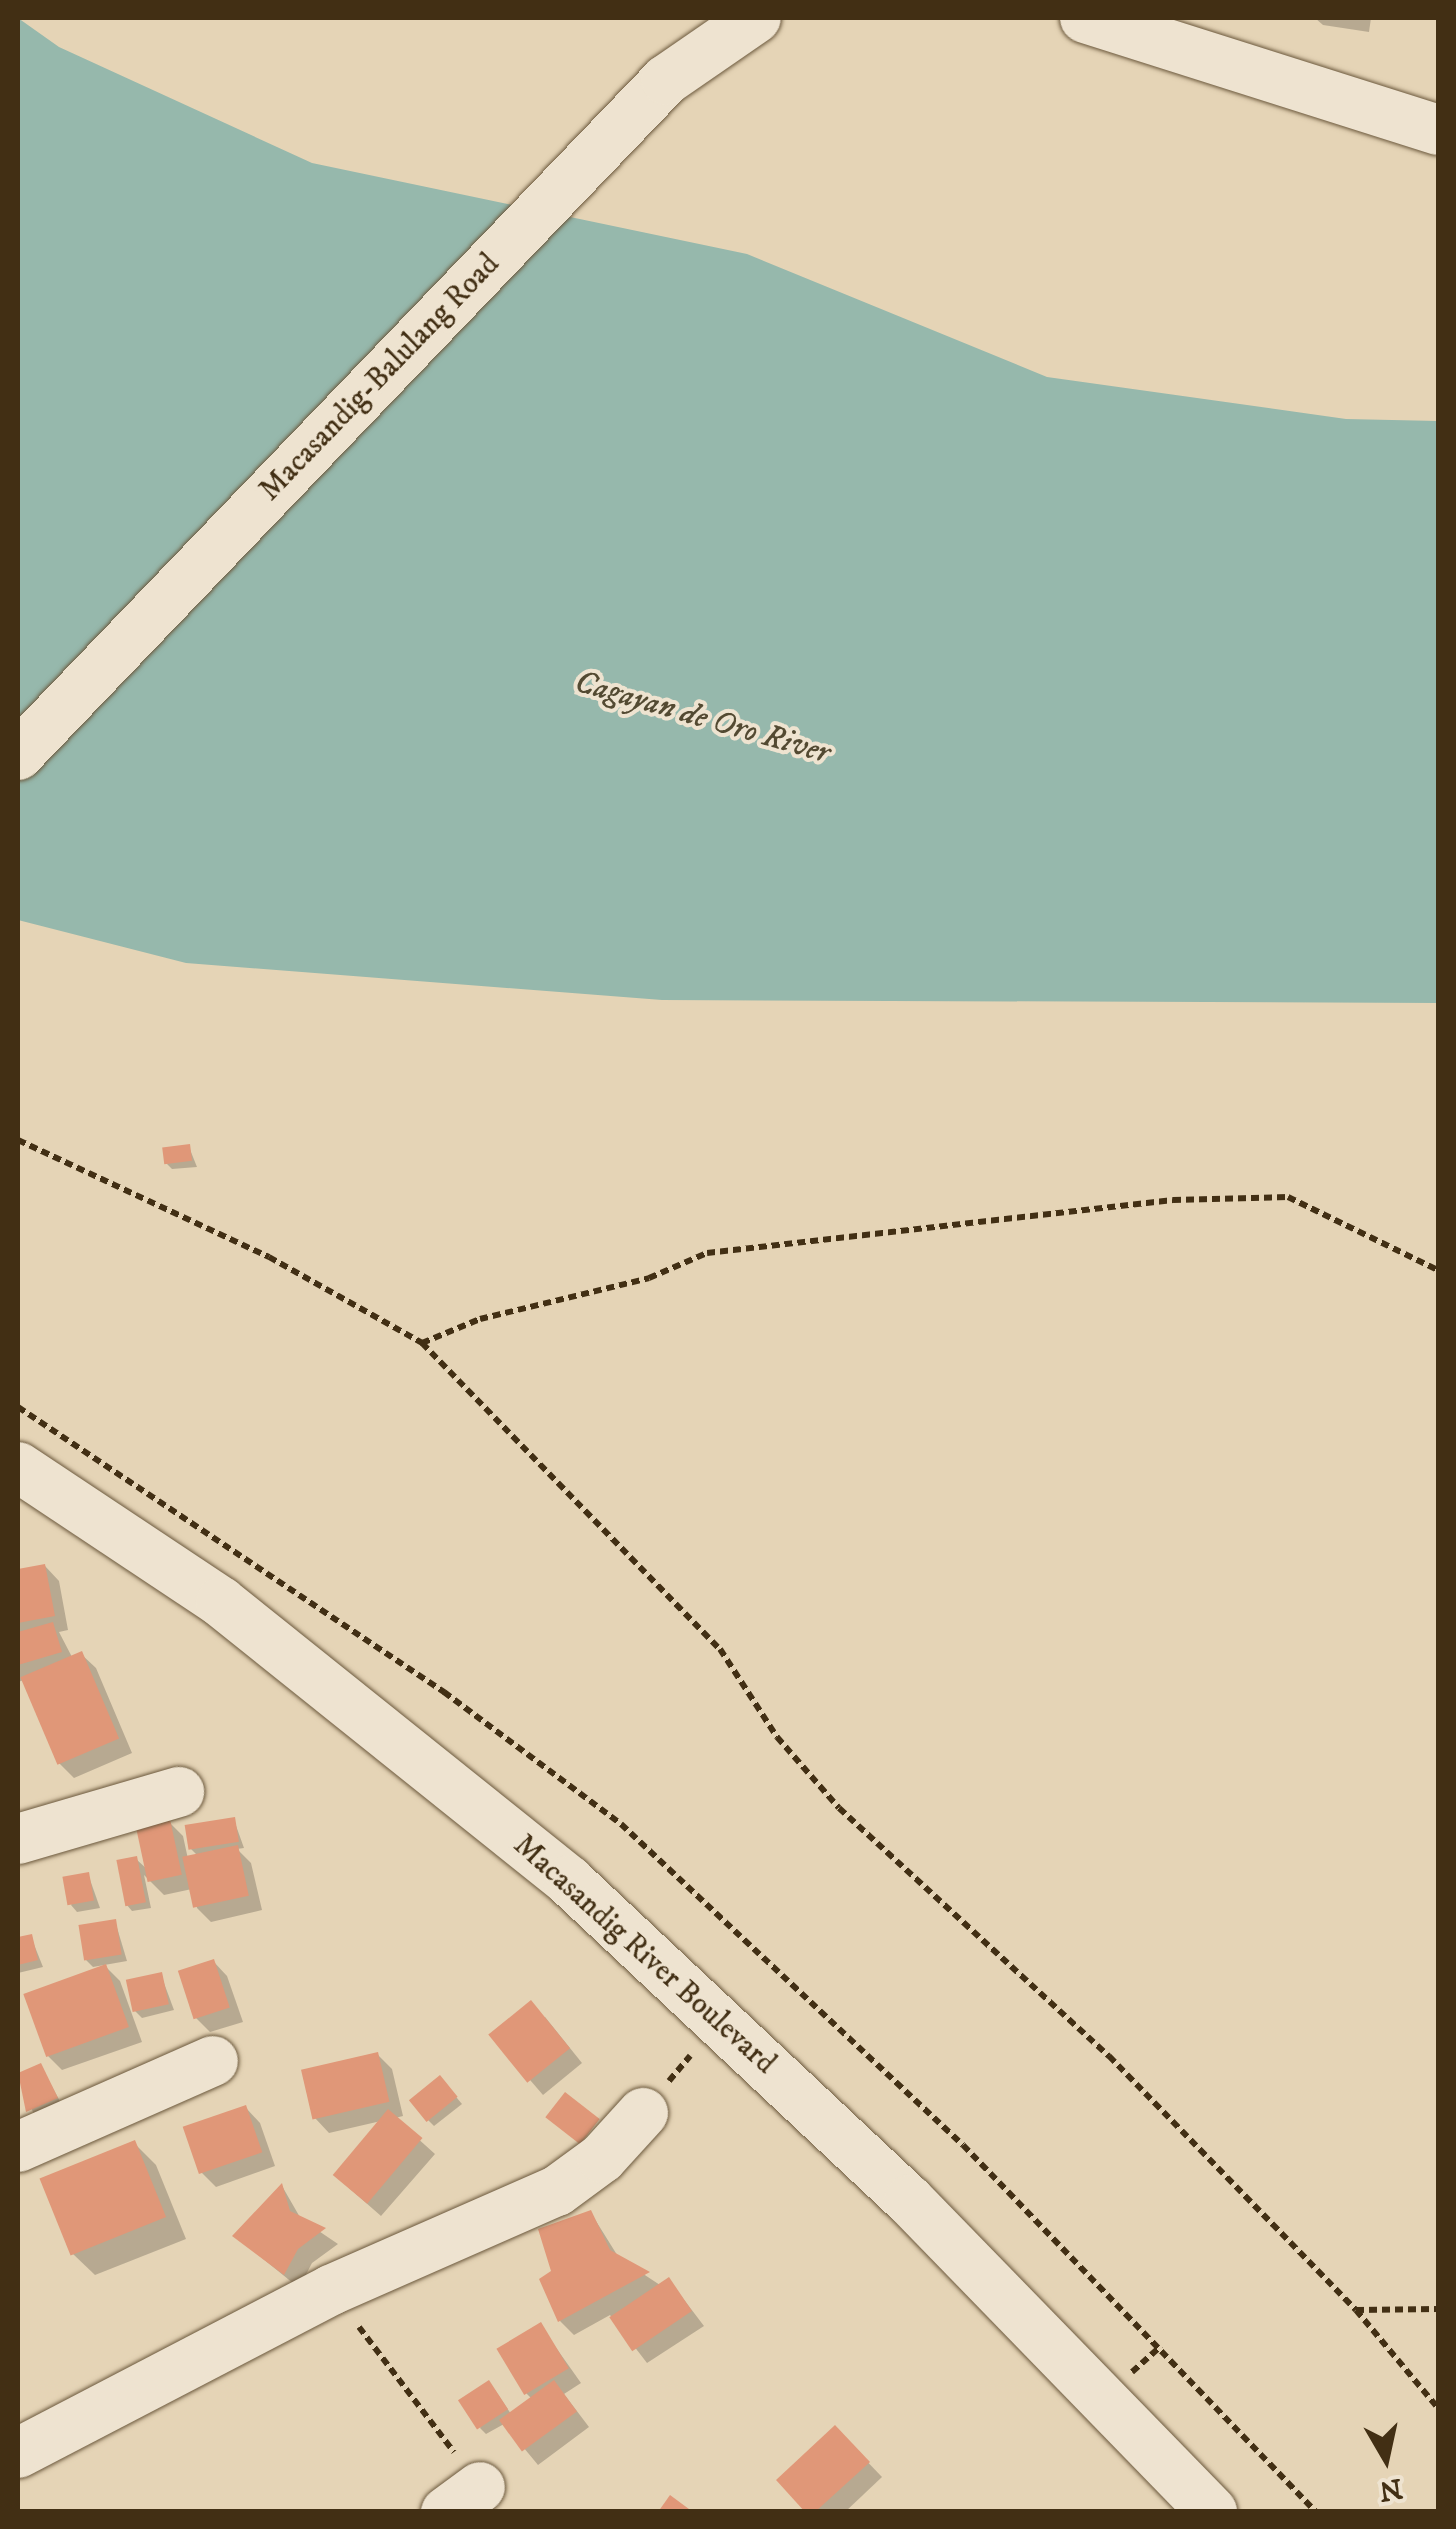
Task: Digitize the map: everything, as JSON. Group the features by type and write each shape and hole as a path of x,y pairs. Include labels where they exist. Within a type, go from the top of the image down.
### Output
{"street":[{"name":"Macasandig-Balulang Road","path":"18,755 666,80 756,18"},
{"path":"1084,18 1438,130"},
{"name":"Macasandig River Boulevard","path":"18,1466 221,1602 399,1740 568,1881 909,2200 1212,2512"},
{"path":"18,1839 179,1792"},
{"path":"18,2147 213,2061"},
{"path":"18,2454 330,2290 556,2191 602,2158 643,2113"}],"path":[{"path":"18,1140 269,1257 422,1343 720,1649 777,1737 838,1808 1109,2056 1356,2310 1438,2408"},
{"path":"422,1343 480,1320 649,1278 707,1253 1173,1200 1288,1197 1438,1270"},
{"path":"18,1407 444,1692 620,1824 964,2144 1316,2512"},
{"path":"643,2113 720,2020"},
{"path":"330,2290 463,2499"},
{"path":"1356,2310 1438,2310"}],"water":[{"name":"Cagayan de Oro River","path":"18,18 59,47 312,163 747,254 1047,377 1346,419 1438,421 1438,1003 662,1000 186,963 18,920"}],"building":[{"path":"190,1144 192,1161 164,1164 162,1147"},
{"path":"45,1564 55,1616 18,1623 18,1569"},
{"path":"53,1622 62,1652 18,1665 18,1632"},
{"path":"82,1651 119,1738 57,1765 20,1677"},
{"path":"235,1817 239,1842 189,1850 185,1825"},
{"path":"170,1819 182,1875 148,1882 136,1826"},
{"path":"238,1845 249,1896 193,1908 182,1857"},
{"path":"137,1856 146,1902 125,1906 116,1860"},
{"path":"89,1872 94,1901 67,1905 62,1877"},
{"path":"116,1919 122,1955 84,1961 78,1925"},
{"path":"32,1934 38,1960 18,1965 18,1937"},
{"path":"214,1959 230,2008 194,2019 178,1971"},
{"path":"106,1964 129,2027 46,2057 23,1994"},
{"path":"162,1972 169,2004 133,2012 126,1980"},
{"path":"531,2000 570,2048 527,2083 488,2035"},
{"path":"378,2052 389,2102 312,2119 301,2070"},
{"path":"41,2063 58,2098 26,2112 18,2073"},
{"path":"440,2075 458,2097 427,2122 409,2100"},
{"path":"565,2092 600,2119 580,2144 545,2117"},
{"path":"246,2105 262,2152 199,2174 183,2127"},
{"path":"388,2109 422,2138 367,2204 333,2175"},
{"path":"135,2140 166,2217 71,2256 40,2179"},
{"path":"282,2183 290,2211 326,2228 298,2249 284,2275 232,2236"},
{"path":"591,2210 610,2250 650,2272 558,2322 539,2279 551,2271 538,2229"},
{"path":"669,2277 692,2311 632,2351 609,2317"},
{"path":"541,2322 569,2368 524,2395 496,2349"},
{"path":"489,2380 508,2409 477,2430 458,2400"},
{"path":"554,2380 577,2412 522,2452 499,2420"},
{"path":"835,2425 870,2462 815,2512 805,2512 776,2480"},
{"path":"670,2495 693,2512 658,2512"}]}
